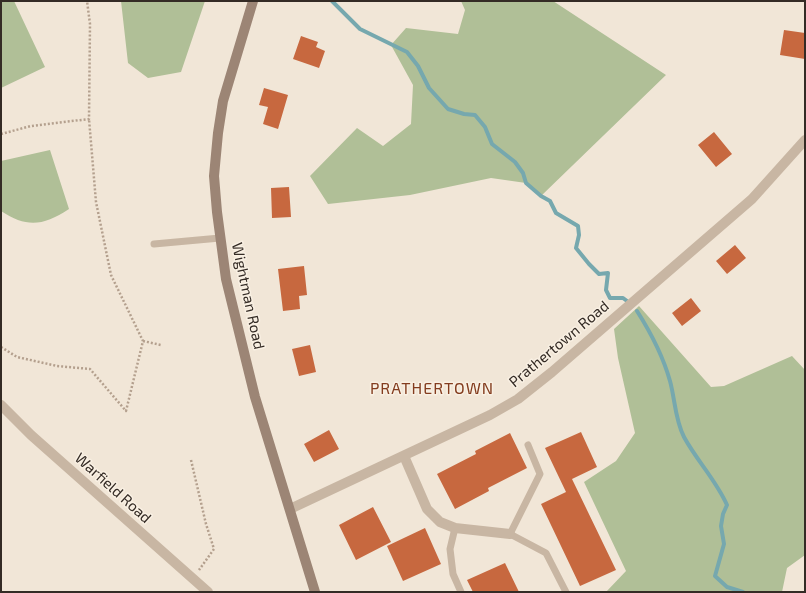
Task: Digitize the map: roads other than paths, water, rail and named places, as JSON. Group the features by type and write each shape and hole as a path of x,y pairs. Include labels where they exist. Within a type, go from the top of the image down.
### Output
{"main road":[{"name":"Wightman Road","path":"253,1 223,101 214,176 217,212 226,279 255,397 315,592"}],"street":[{"name":"Prathertown Road","path":"290,509 404,456 518,399 552,372 752,199 805,140"},
{"name":"Warfield Road","path":"1,405 31,436 208,592"},
{"path":"404,456 428,509 440,522 455,528 510,534"}],"lane":[{"path":"154,244 220,238"},
{"path":"528,445 540,474 510,534 546,553 566,592"},
{"path":"455,528 450,549 453,574 461,592"}],"waterway":[{"path":"332,1 360,29 407,52 418,66 429,88 448,109 464,114 475,115 485,127 492,144 515,162 523,173 526,183 541,196 550,201 556,213 578,226 579,235 576,248 599,274 608,273 606,290 610,298 623,298 627,301"},
{"path":"637,311 652,336 664,363 672,388 677,417 684,437 723,496 727,505 723,514 721,526 724,544 715,576 727,587 743,592"}],"district":[{"name":"PRATHERTOWN","path":"432,389"}]}
